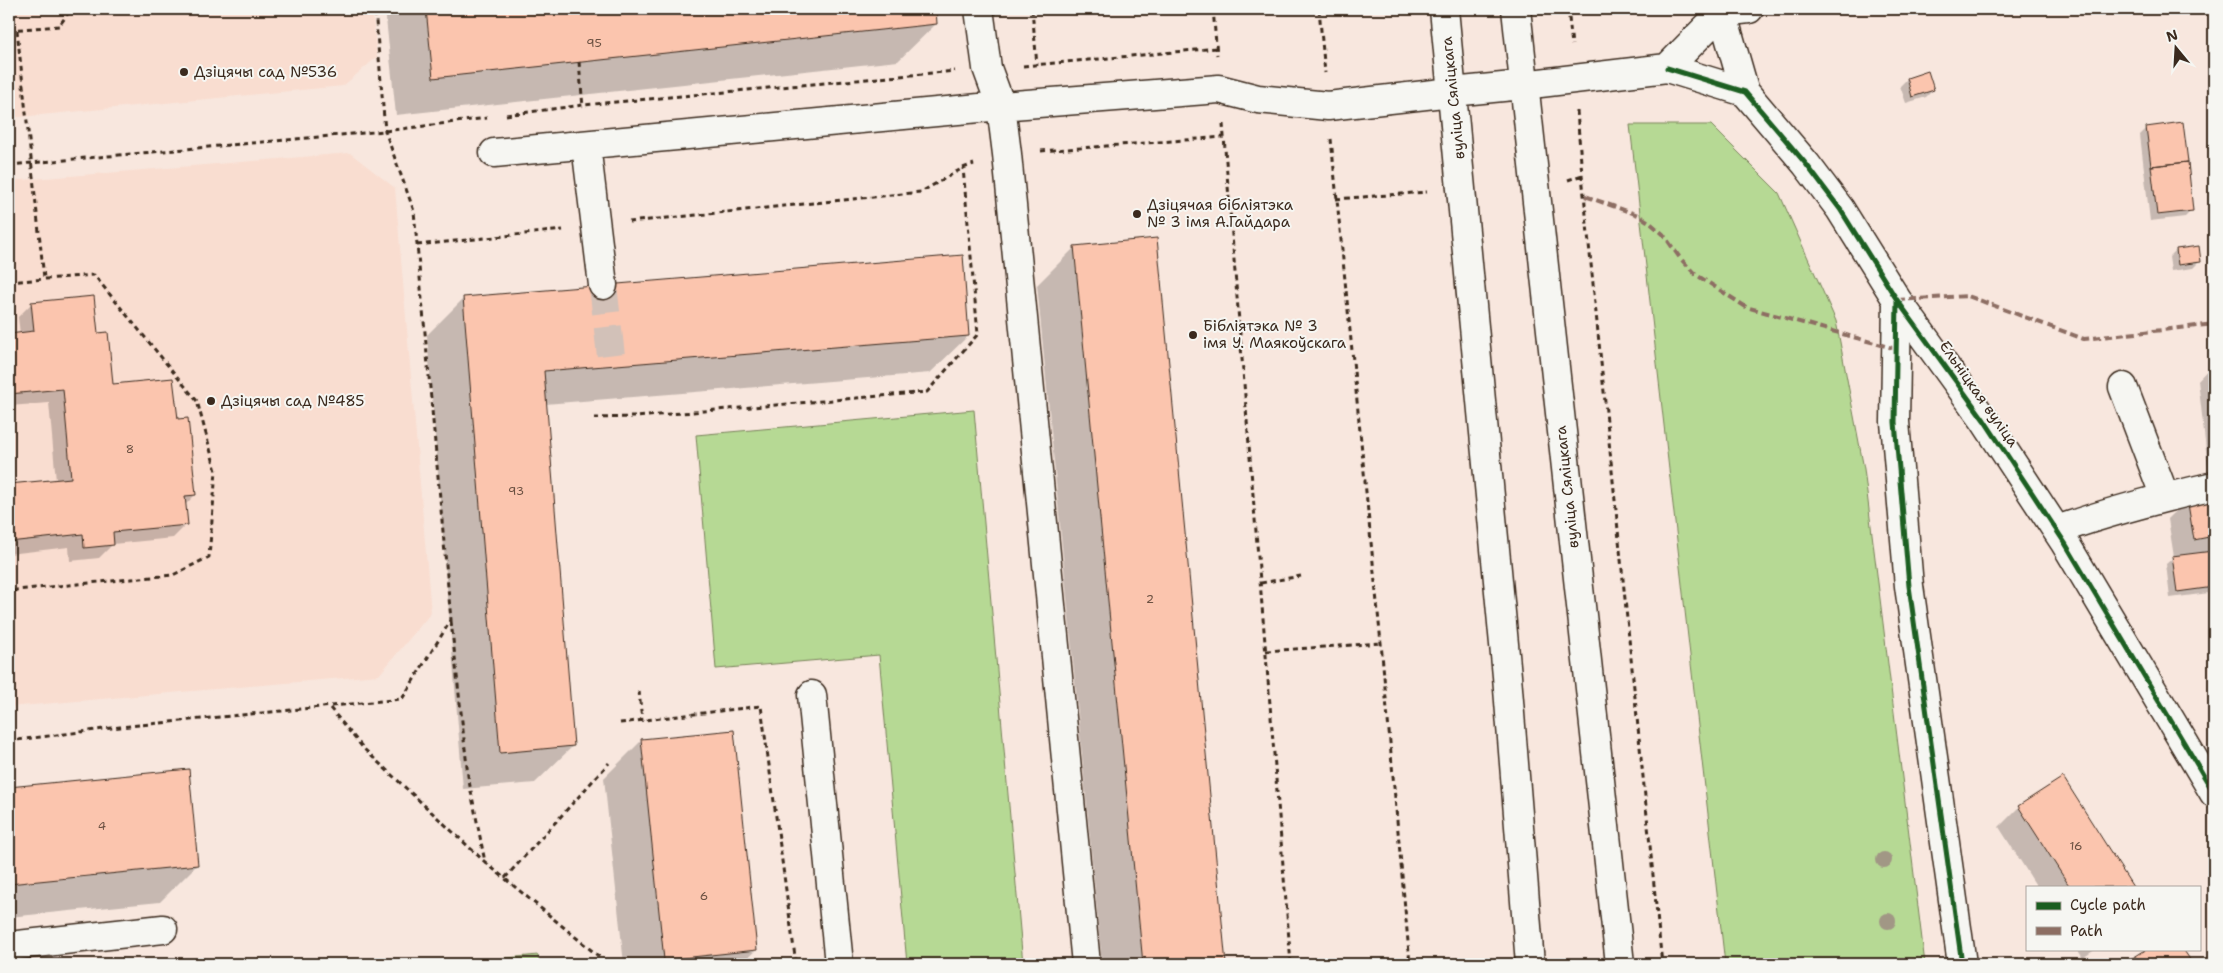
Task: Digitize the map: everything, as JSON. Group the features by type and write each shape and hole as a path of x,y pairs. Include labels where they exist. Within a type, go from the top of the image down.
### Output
{"main road":[{"path":"979,9 986,68 1001,106 1086,964"},
{"name":"вуліца Сяліцкага","path":"1444,9 1505,656 1530,964"},
{"name":"вуліца Сяліцкага","path":"1516,9 1620,964"},
{"path":"1667,68 1722,12 1749,9"},
{"path":"1722,12 1745,92"},
{"path":"494,154 1001,106 1219,89 1258,99 1328,106 1667,68 1745,92"},
{"name":"Ельніцкая вуліца","path":"1745,92 1806,164 1840,209 1897,300 1984,420 2057,530 2214,793"},
{"path":"586,145 603,285"},
{"path":"1897,300 1895,422 1909,586 1962,964"},
{"path":"2123,387 2165,496"},
{"path":"2057,530 2165,496 2214,486"},
{"path":"812,695 839,964"},
{"path":"9,946 163,929"}],"path":[{"path":"9,30 60,26 71,9"},
{"path":"375,9 385,131 414,210 451,620 468,776 485,862"},
{"path":"1032,9 1037,65"},
{"path":"1213,9 1291,964"},
{"path":"1319,9 1336,199 1381,643 1410,964"},
{"path":"1568,9 1582,175 1662,964"},
{"path":"17,30 44,278"},
{"path":"579,62 586,145"},
{"path":"1032,152 1224,137"},
{"path":"417,245 921,192 963,168 978,334 927,392 635,417 594,418"},
{"path":"1568,181 1582,175"},
{"path":"1336,199 1427,192"},
{"path":"9,282 94,275 197,401 216,471 209,557 173,575 16,590 9,594"},
{"path":"1261,583 1301,576"},
{"path":"9,741 120,727 330,707 402,698 451,620"},
{"path":"1266,652 1381,643"},
{"path":"639,691 642,721"},
{"path":"620,723 762,706 796,964"},
{"path":"330,707 364,749 485,862 608,964"},
{"path":"504,878 609,763"}],"shaded area":[{"name":"Дзіцячы сад №536","path":"9,9 372,9 377,57 343,86 9,118"},
{"name":"Дзіцячы сад №485","path":"350,153 395,188 431,613 379,675 9,707 9,181"}],"green space":[{"path":"1630,125 1711,125 1779,193 1836,321 1864,469 1925,964 1725,964"},
{"path":"974,410 1023,964 907,964 879,655 716,669 696,435"},
{"path":"538,955 539,964 445,964"}],"building":[{"path":"426,9 936,9 937,24 433,78"},
{"path":"1928,71 1934,90 1912,97 1907,78"},
{"path":"2183,122 2188,162 2151,166 2146,127"},
{"path":"2188,162 2193,211 2157,215 2151,166"},
{"path":"1157,238 1226,964 1143,964 1074,246"},
{"path":"2199,246 2201,262 2178,265 2176,249"},
{"path":"963,255 969,336 544,371 574,746 500,753 463,297"},
{"path":"94,296 98,333 108,332 113,384 173,378 178,419 188,418 196,495 185,496 188,525 113,532 114,545 84,548 83,534 9,542 9,484 71,478 63,389 9,394 9,334 34,331 31,302"},
{"path":"2214,496 2214,536 2194,540 2187,498"},
{"path":"2213,551 2214,587 2177,592 2172,556"},
{"path":"734,730 757,950 664,960 641,739"},
{"path":"189,769 198,865 9,884 9,787"},
{"path":"2063,777 2132,886 2069,886 2018,806"},
{"path":"2145,950 2184,950 2193,964 2123,964"}],"tunnel":[{"path":"603,285 612,365"}],"marked path":[{"path":"1585,196 1638,215 1649,222 1663,234 1680,258 1695,274 1746,307 1896,349"},
{"path":"1897,300 1968,296 2084,339 2214,324"}],"cycle path":[{"path":"1667,68 1745,92 1806,164 1840,209 1897,300 1984,420 2065,543 2214,793"},
{"path":"1897,300 1895,422 1909,586 1962,964"}],"place":[{"name":"Дзіцячы сад №536","path":"184,72"},
{"name":"Дзіцячая бібліятэка № 3 імя А.Гайдара","path":"1137,214"},
{"name":"Бібліятэка № 3 імя У. Маякоўскага","path":"1193,335"},
{"name":"Дзіцячы сад №485","path":"211,401"}]}
